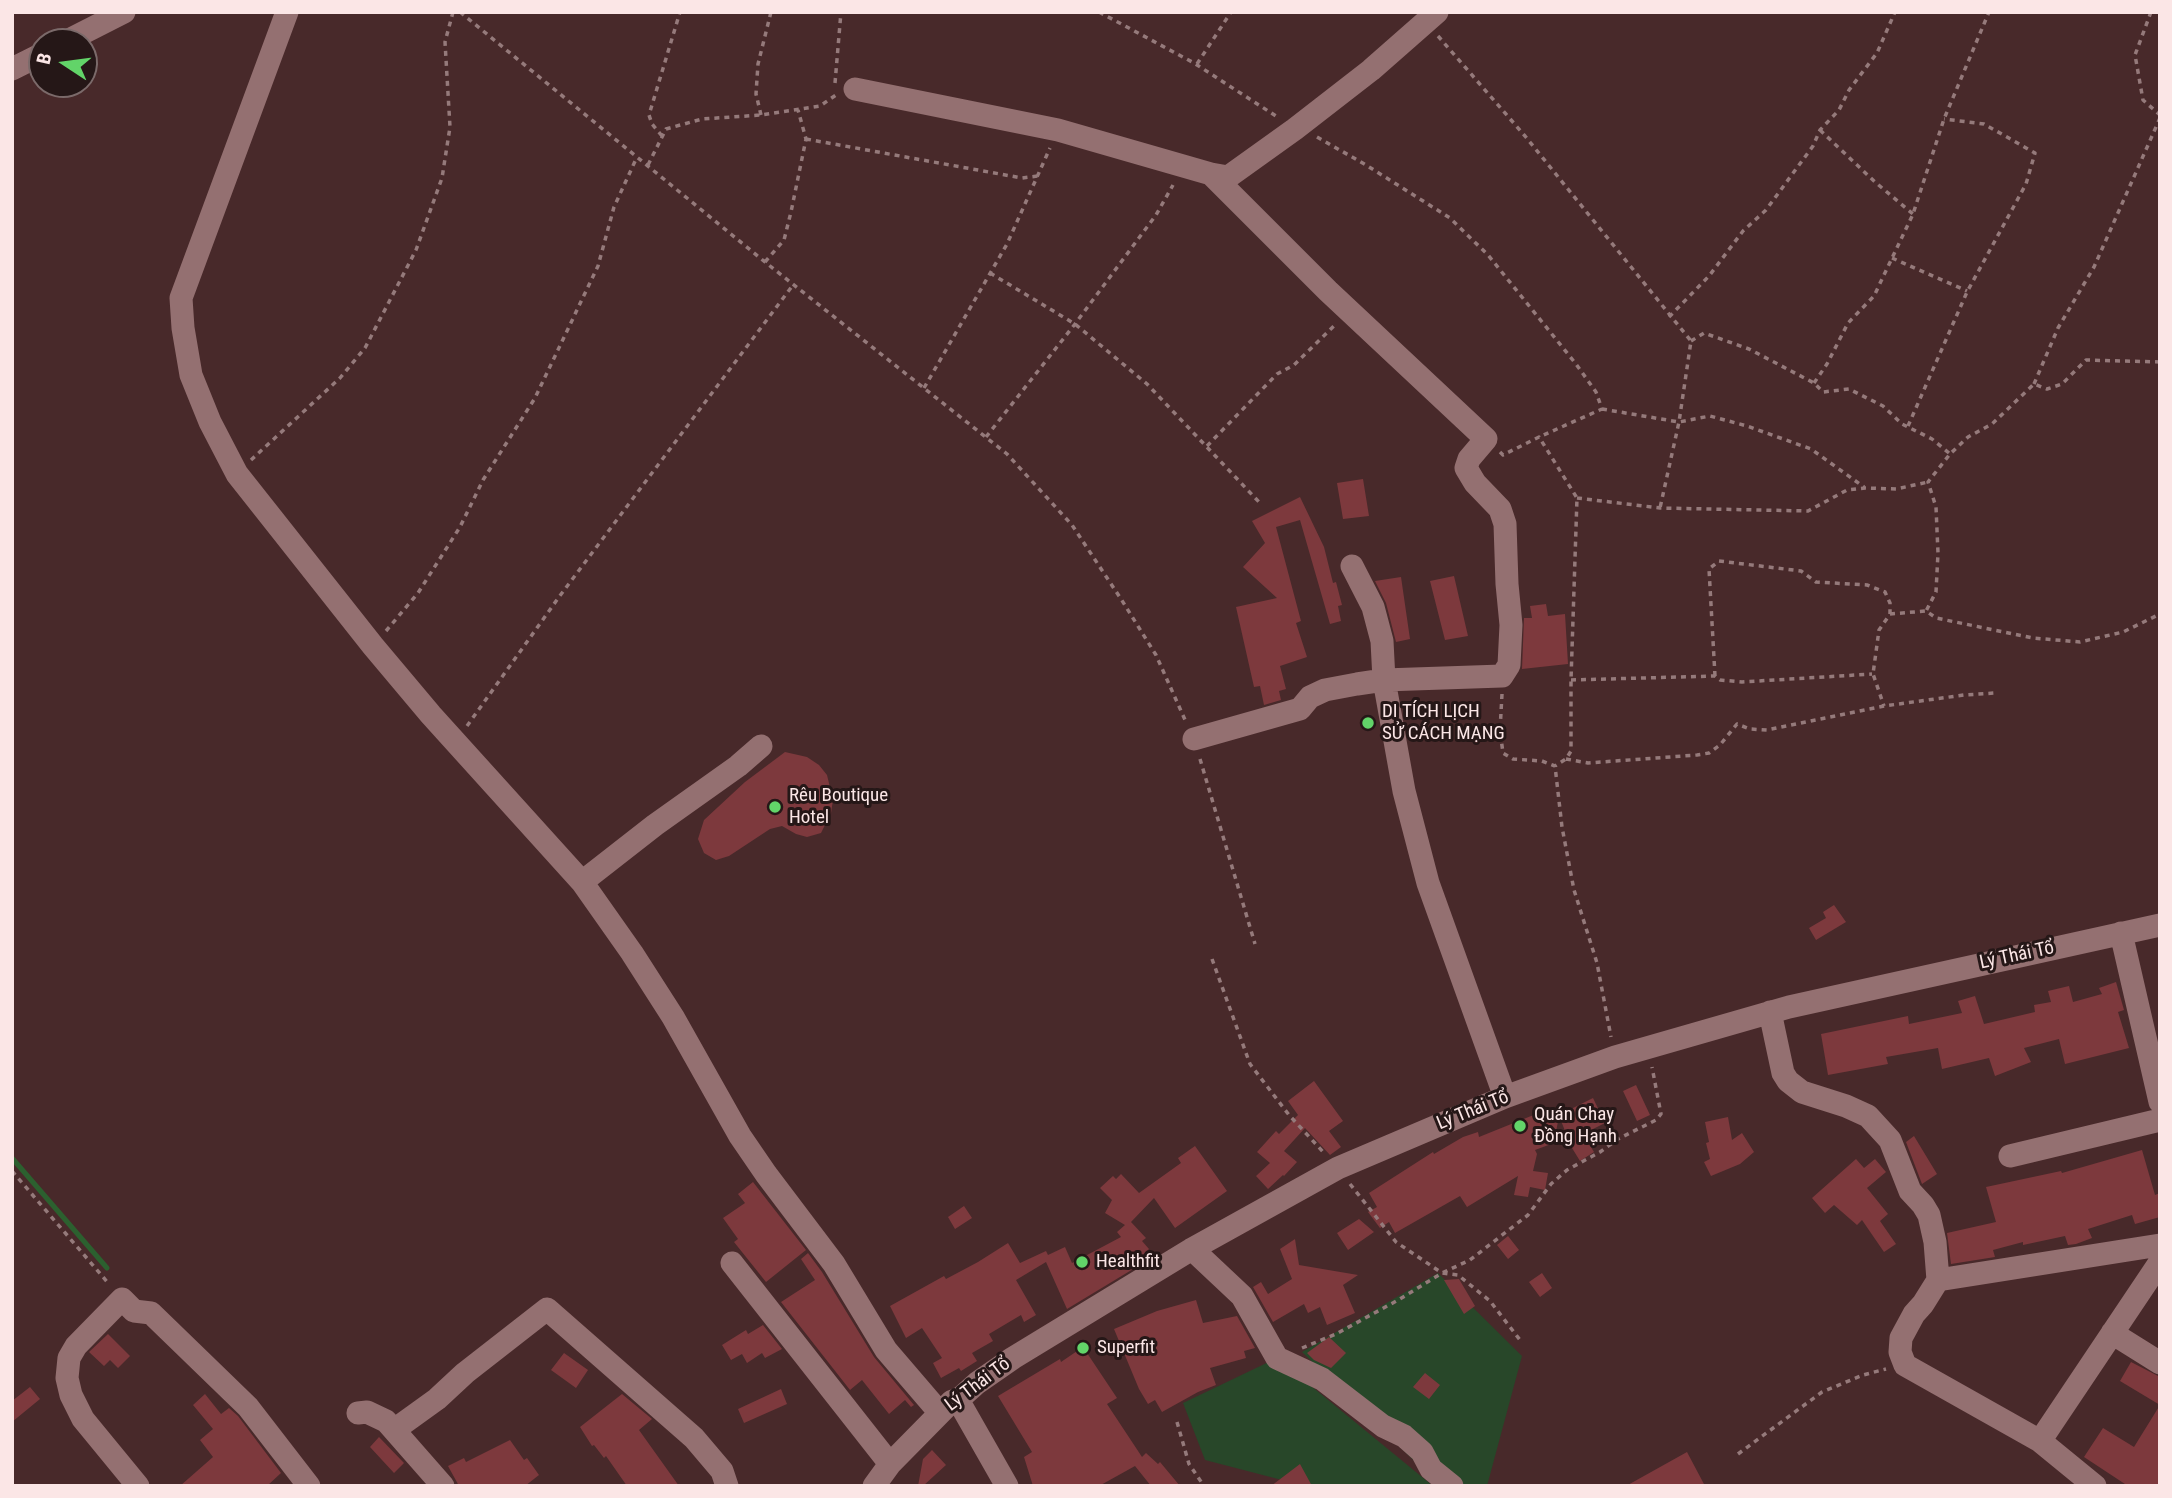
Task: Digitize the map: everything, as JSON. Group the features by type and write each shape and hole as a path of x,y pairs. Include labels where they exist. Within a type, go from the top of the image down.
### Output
{"street":[{"path":"93,28 124,12"},
{"path":"287,12 181,298 191,375 210,422 237,474 373,646 582,882 673,1017 753,1155 834,1264 886,1350 949,1407 1007,1486"},
{"path":"844,92 1058,130 1228,177 1295,129 1431,17"},
{"path":"12,69 28,61"},
{"path":"1194,738 1300,709 1310,697 1325,691 1384,680 1502,676 1509,665 1511,625 1505,524 1500,509 1475,483 1466,468 1469,459 1486,439 1350,311 1211,174"},
{"path":"1352,566 1373,607 1382,642 1384,680 1404,791 1427,883 1505,1097"},
{"path":"582,882 761,746"},
{"name":"Lý Thái Tổ","path":"874,1486 890,1464 949,1407 1013,1358 1192,1249 1338,1167 1505,1097 1615,1057 1770,1012 2160,925"},
{"path":"2121,933 2160,1102"},
{"path":"1770,1012 1783,1073 1788,1081 1802,1092 1868,1116 1891,1140 1909,1191 1929,1215 1935,1242 1938,1280 1901,1338 1900,1352 1905,1365 2040,1441 2095,1486"},
{"path":"2010,1156 2160,1120"},
{"path":"1938,1280 2160,1245"},
{"path":"1192,1249 1242,1296 1278,1358 1322,1379 1383,1426 1404,1436 1422,1452 1431,1469 1452,1486"},
{"path":"2040,1441 2160,1262"},
{"path":"732,1263 890,1464"},
{"path":"138,1486 83,1419 71,1395 67,1378 69,1358 76,1346 122,1299 134,1311 151,1313 248,1407 309,1486"},
{"path":"394,1430 437,1399 465,1373 547,1308 694,1438 722,1471 727,1486"},
{"path":"2112,1333 2160,1363"},
{"path":"358,1413 377,1414 443,1486"}],"path":[{"path":"237,474 340,378 365,348 416,250 442,178 450,127 445,42 453,12"},
{"path":"460,12 765,262 1007,454 1072,525 1156,655 1194,738 1255,944"},
{"path":"662,136 652,124 649,115 680,12"},
{"path":"761,115 756,94 758,64 771,12"},
{"path":"648,166 666,129 702,119 761,115 820,106 844,92 841,12"},
{"path":"1098,12 1197,64 1295,129 1344,152 1450,218 1488,255 1531,306 1596,392 1602,409"},
{"path":"1197,64 1231,12"},
{"path":"1669,317 1709,276 1742,231 1766,210 1877,53 1895,12"},
{"path":"1814,383 1848,323 1874,296 1913,214 1944,119 1990,12"},
{"path":"1577,498 1660,508 1808,511 1847,490 1896,489 1928,482 1950,454 1968,437 1992,424 2034,384 2058,328 2094,267 2160,116 2143,100 2134,55 2151,12"},
{"path":"1431,17 1669,317 1691,341"},
{"path":"765,262 784,240 806,139 798,109"},
{"path":"1908,426 1967,292 2026,184 2035,153 1984,124 1944,119"},
{"path":"924,388 1007,244 1058,130"},
{"path":"1821,130 1913,214"},
{"path":"806,139 1022,178 1038,176"},
{"path":"373,646 418,593 460,527 483,480 535,398 598,266 614,207 637,157"},
{"path":"986,437 1156,215 1171,187 1187,166"},
{"path":"1892,258 1967,292"},
{"path":"990,273 1075,324 1147,384 1259,503"},
{"path":"456,742 559,597 793,284"},
{"path":"1207,446 1278,374 1294,365 1350,311"},
{"path":"1660,508 1679,422 1691,341 1704,333 1749,349 1814,383 1823,392 1849,389 1883,406 1950,454"},
{"path":"2034,384 2047,389 2062,384 2086,360 2160,362"},
{"path":"1486,439 1503,455 1602,409 1679,422 1710,416 1811,449 1865,488"},
{"path":"1539,436 1577,498 1571,751 1566,759 1555,766"},
{"path":"1926,611 1936,592 1938,553 1936,507 1928,482"},
{"path":"1715,676 1709,569 1720,561 1801,571 1816,582 1867,584 1885,592 1890,603 1889,614 1879,630 1873,674 1884,706"},
{"path":"1889,614 1926,611 1936,618 2021,635 2080,642 2123,632 2160,614"},
{"path":"1571,680 1715,676 1720,680 1742,682 1873,674"},
{"path":"1502,676 1500,731 1503,753 1513,759 1542,761 1555,766"},
{"path":"1566,759 1588,763 1697,755 1709,753 1720,745 1737,723 1750,729 1767,730 1884,706 1995,693"},
{"path":"1555,766 1574,890 1597,962 1615,1057"},
{"path":"1212,959 1250,1064 1289,1115 1338,1167 1396,1241 1441,1272 1458,1275 1490,1301 1520,1340"},
{"path":"1278,1358 1336,1334 1400,1299 1441,1272 1470,1260 1528,1215 1551,1184 1567,1170 1656,1120 1661,1114 1647,1048"},
{"path":"12,1171 122,1299"},
{"path":"1738,1454 1822,1392 1863,1375 1905,1365"},
{"path":"1177,1422 1189,1464 1204,1486"}],"green space":[{"path":"1438,1273 1522,1356 1487,1486 1440,1486 1302,1352"},
{"path":"1277,1358 1433,1486 1305,1486 1205,1460 1183,1403"}],"building":[{"path":"1363,479 1369,516 1343,519 1337,483"},
{"path":"1300,497 1324,547 1333,583 1336,582 1342,605 1338,606 1341,621 1330,624 1300,520 1276,527 1301,621 1296,623 1307,657 1280,666 1286,689 1279,691 1281,700 1264,705 1260,686 1254,687 1236,607 1277,598 1243,567 1265,543 1252,521"},
{"path":"1454,576 1468,636 1445,640 1430,581"},
{"path":"1401,577 1410,639 1396,642 1386,603 1375,581"},
{"path":"1546,604 1548,616 1565,614 1568,664 1522,669 1524,618 1532,618 1530,606"},
{"name":"Rêu Boutique Hotel","path":"785,752 807,757 827,775 833,800 831,813 821,833 807,837 782,826 770,829 729,856 716,860 704,853 698,839 704,820 745,782"},
{"path":"1834,905 1846,922 1816,940 1809,928 1826,918 1823,912"},
{"path":"2116,982 2124,1010 2118,1012 2129,1048 2065,1064 2059,1039 2024,1048 2031,1062 1995,1076 1989,1058 1942,1069 1938,1048 1886,1057 1888,1064 1828,1075 1821,1034 1908,1016 1909,1024 1962,1013 1958,1001 1975,996 1984,1024 2035,1012 2034,1005 2051,1002 2048,991 2069,986 2073,1002 2102,994 2099,988"},
{"path":"1314,1081 1343,1121 1329,1131 1341,1147 1330,1155 1305,1128 1284,1151 1297,1162 1268,1189 1256,1176 1270,1163 1257,1152 1276,1131 1279,1134 1298,1115 1288,1101"},
{"path":"1636,1085 1650,1115 1637,1121 1623,1091"},
{"path":"1593,1098 1605,1123 1583,1134 1594,1152 1580,1161 1559,1116 1554,1143 1535,1150 1537,1154 1533,1171 1548,1173 1545,1190 1530,1187 1528,1197 1514,1195 1518,1176 1467,1207 1460,1196 1395,1233 1389,1222 1380,1228 1368,1212 1377,1207 1369,1193 1433,1152 1434,1154 1463,1137 1478,1132 1479,1137 1541,1112 1542,1116 1560,1109 1559,1115"},
{"path":"1728,1117 1732,1140 1742,1133 1754,1152 1740,1164 1711,1176 1704,1162 1710,1159 1705,1122"},
{"path":"1914,1136 1937,1174 1922,1184 1906,1142"},
{"path":"1195,1146 1227,1191 1175,1228 1154,1198 1131,1222 1146,1238 1142,1241 1149,1249 1143,1255 1148,1260 1067,1309 1046,1262 1016,1280 1036,1315 1024,1322 1021,1315 989,1334 993,1341 972,1353 977,1361 961,1371 959,1368 941,1378 933,1363 942,1358 922,1328 906,1338 890,1306 944,1276 946,1279 978,1262 1008,1243 1020,1263 1046,1251 1048,1255 1065,1247 1072,1263 1121,1237 1117,1232 1125,1225 1105,1213 1112,1200 1100,1188 1113,1176 1116,1179 1121,1174 1139,1193 1181,1163 1178,1158"},
{"path":"2142,1150 2155,1195 2160,1193 2160,1217 2135,1224 2132,1215 2088,1229 2092,1238 2076,1244 2068,1245 2065,1236 2023,1245 2023,1242 1993,1250 1995,1257 1951,1264 1947,1233 1996,1222 1986,1187 2061,1171 2062,1173"},
{"path":"1856,1159 1864,1168 1875,1159 1886,1172 1867,1188 1888,1214 1880,1221 1896,1244 1884,1252 1862,1220 1857,1225 1834,1205 1825,1213 1812,1198"},
{"path":"753,1182 806,1250 766,1282 734,1242 738,1239 723,1218 745,1203 738,1194"},
{"path":"964,1206 972,1218 955,1229 948,1217"},
{"path":"1359,1219 1374,1232 1348,1250 1337,1233"},
{"path":"1508,1236 1519,1250 1508,1259 1497,1245"},
{"path":"1295,1239 1299,1265 1358,1275 1343,1285 1355,1313 1327,1325 1320,1307 1308,1313 1304,1304 1273,1322 1253,1287 1261,1282 1268,1294 1292,1279 1280,1249"},
{"path":"808,1253 874,1357 914,1405 911,1407 905,1400 889,1414 862,1380 850,1390 781,1302 815,1280 801,1259"},
{"path":"1542,1273 1552,1288 1540,1297 1529,1282"},
{"path":"1459,1279 1475,1306 1464,1314 1444,1280"},
{"path":"1196,1300 1203,1323 1237,1316 1255,1348 1244,1351 1246,1358 1210,1368 1216,1385 1162,1412 1155,1400 1148,1404 1139,1389 1114,1329 1157,1311"},
{"path":"763,1325 782,1349 765,1358 762,1353 747,1363 742,1354 731,1360 722,1345 746,1330 748,1334"},
{"path":"108,1334 130,1356 118,1368 110,1360 104,1366 89,1352"},
{"path":"1329,1337 1346,1353 1331,1368 1314,1360 1307,1353"},
{"path":"1083,1347 1117,1398 1107,1404 1142,1457 1146,1453 1158,1464 1160,1462 1180,1486 1151,1486 1135,1466 1099,1486 1033,1486 1024,1457 1032,1452 998,1396"},
{"path":"564,1353 588,1370 576,1388 551,1370"},
{"path":"2131,1362 2160,1377 2160,1405 2120,1381"},
{"path":"1425,1373 1440,1385 1429,1399 1413,1387"},
{"path":"30,1387 40,1399 12,1422 12,1401"},
{"path":"781,1389 787,1404 744,1423 738,1409"},
{"path":"205,1394 221,1414 229,1408 238,1416 281,1473 267,1486 180,1486 213,1457 200,1440 213,1429 193,1405"},
{"path":"622,1394 652,1419 639,1430 679,1486 627,1486 606,1456 604,1458 594,1445 592,1446 580,1427"},
{"path":"2160,1405 2160,1486 2128,1486 2084,1457 2103,1428 2134,1447"},
{"path":"379,1437 404,1463 394,1473 370,1447"},
{"path":"510,1440 539,1475 525,1486 459,1486 448,1466 464,1458 466,1462"},
{"path":"932,1450 946,1465 923,1486 918,1486 923,1459"},
{"path":"1687,1452 1705,1486 1626,1486"},
{"path":"1300,1464 1312,1486 1271,1486"}],"waterway":[{"path":"12,1158 107,1268"}],"place":[{"name":"DI TÍCH LỊCH SỬ CÁCH MẠNG","path":"1368,723"},
{"name":"Rêu Boutique Hotel","path":"775,807"},
{"name":"Quán Chay Đồng Hạnh","path":"1520,1126"},
{"name":"Healthfit","path":"1082,1262"},
{"name":"Superfit","path":"1083,1348"}]}
